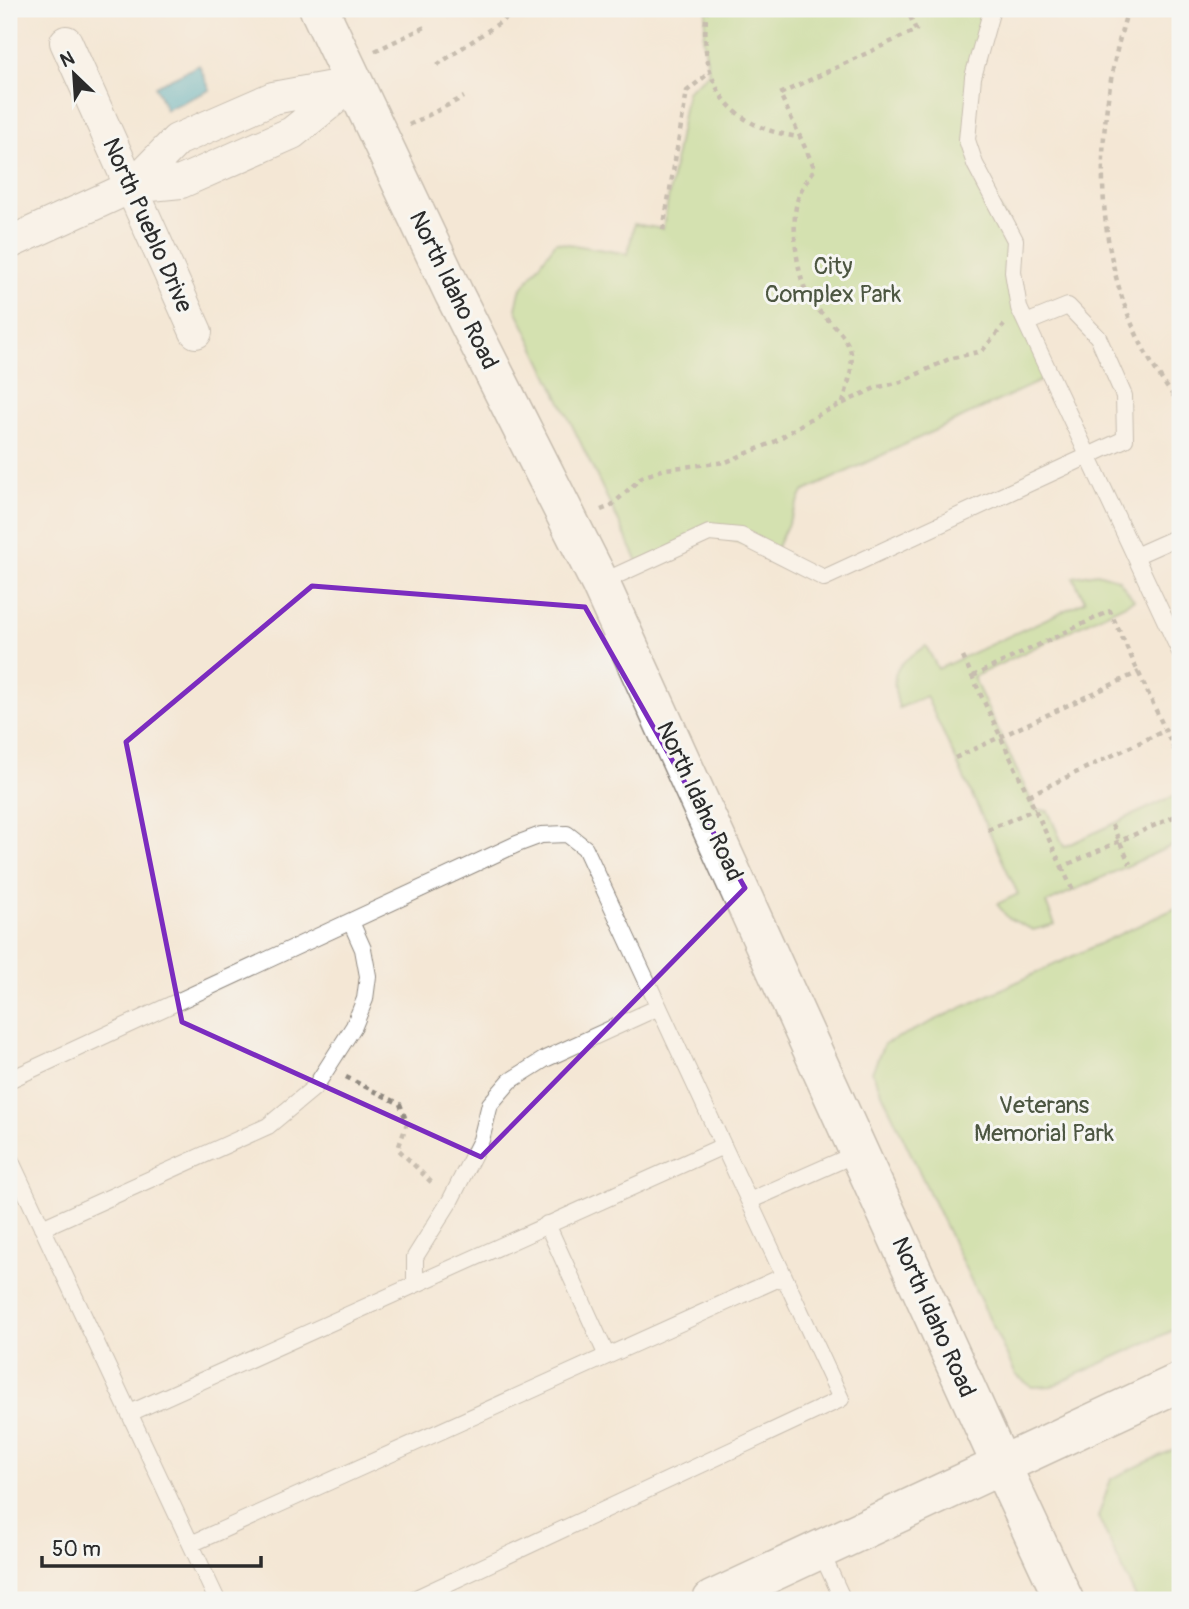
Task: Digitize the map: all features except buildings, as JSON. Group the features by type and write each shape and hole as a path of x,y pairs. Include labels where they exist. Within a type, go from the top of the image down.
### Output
{"street":[{"name":"North Idaho Road","path":"319,9 454,294 572,523 1064,1600"},
{"name":"North Pueblo Drive","path":"66,42 197,332"},
{"path":"9,243 131,187 177,140 273,99 350,74"},
{"path":"712,1600 1180,1382"}],"lane":[{"path":"992,9 973,77 967,140 975,164 1015,240 1013,272 1022,315 1180,652"},
{"path":"600,583 709,533 741,536 824,578 1125,439 1124,396 1098,337 1068,306 1022,315"},
{"path":"1135,556 1180,536"},
{"path":"9,1080 517,844 541,835 567,834 585,848 841,1399 412,1600"},
{"path":"42,1228 268,1126 315,1087 354,1026 365,999 368,976 363,949 351,922"},
{"path":"415,1283 415,1257 450,1201 481,1139 490,1104 510,1081 545,1059 659,1007"},
{"path":"130,1413 723,1146"},
{"path":"749,1201 860,1152"},
{"path":"9,1157 218,1600"},
{"path":"547,1224 607,1356"},
{"path":"191,1544 784,1276"},
{"path":"820,1550 844,1600"}],"path":[{"path":"437,65 520,9"},
{"path":"707,9 703,38 709,73 724,100 744,120 769,133 800,137"},
{"path":"843,403 850,376 851,351 840,331 809,298 799,273 796,205 803,184 815,169 780,94 916,30 907,9"},
{"path":"1128,9 1111,63 1102,125 1102,185 1114,276 1134,328 1164,384 1180,404"},
{"path":"350,74 425,27"},
{"path":"663,230 687,91 709,73"},
{"path":"381,139 464,97"},
{"path":"572,523 611,506 642,477 665,468 726,462 774,442 875,388 901,382 949,359 982,351 1022,315"},
{"path":"973,677 1110,611 1180,762"},
{"path":"963,657 1073,891"},
{"path":"955,758 1139,672"},
{"path":"1029,795 1166,730"},
{"path":"988,830 1035,809"},
{"path":"1062,867 1180,814"},
{"path":"1112,825 1130,864"},
{"path":"349,1079 391,1097 406,1112 407,1123 398,1149 450,1201"}],"highlighted area":[{"path":"312,586 585,607 745,888 481,1157 182,1022 126,742"}],"green space":[{"name":"City Complex Park","path":"707,9 992,9 967,140 1015,240 1013,272 1051,376 803,492 774,553 709,533 639,564 516,309 520,291 556,242 628,254 634,224 663,229 687,91 709,73 703,38"},
{"path":"1097,573 1118,579 1134,600 973,677 1035,809 1048,811 1064,847 1180,793 1180,842 1046,903 1055,924 1033,930 1008,918 997,904 1018,894 926,696 899,708 894,686 895,677 907,659 926,646 938,669 1085,601 1073,577"},
{"name":"Veterans Memorial Park","path":"1180,906 1180,1327 1052,1386 1032,1387 1016,1375 872,1072 884,1044"},
{"path":"1180,1446 1180,1600 1137,1600 1098,1517 1111,1479"}],"water":[{"path":"199,65 210,90 166,110 155,86"}]}
